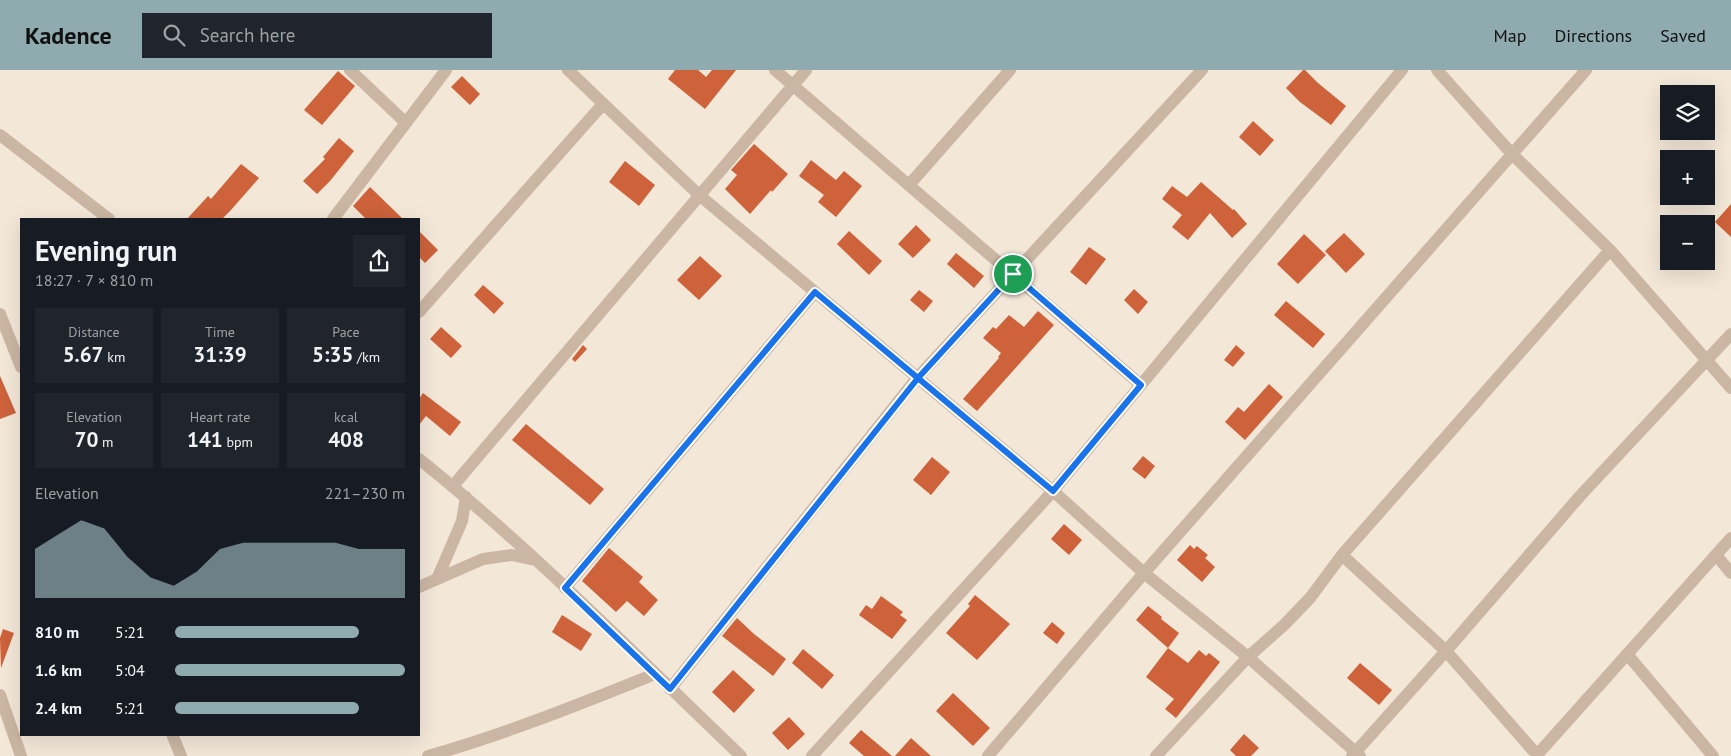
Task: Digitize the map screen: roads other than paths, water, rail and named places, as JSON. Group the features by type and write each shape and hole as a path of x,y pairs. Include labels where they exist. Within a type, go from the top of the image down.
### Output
{"street":[{"path":"350,70 406,123"},
{"path":"334,218 446,70"},
{"path":"568,70 699,195 1053,491 1144,573 1248,657 1356,754 1580,496 1731,334"},
{"path":"775,70 1141,385"},
{"path":"453,486 806,70"},
{"path":"909,185 1010,70"},
{"path":"670,689 918,378 1202,70"},
{"path":"812,756 1053,491 1402,70"},
{"path":"1437,70 1512,154 1610,250 1731,388"},
{"path":"988,756 1144,573 1586,70"},
{"path":"420,311 603,104"},
{"path":"0,135 109,218"},
{"path":"1156,756 1248,657 1284,625 1310,598 1342,555 1610,250"},
{"path":"565,588 815,292"},
{"path":"0,314 20,364"},
{"path":"420,460 466,497 536,560 741,756"},
{"path":"437,579 462,521 466,497"},
{"path":"1342,555 1446,650 1538,755 1731,538"},
{"path":"1716,554 1731,573"},
{"path":"420,587 483,559 512,555 536,560"},
{"path":"1627,654 1713,756"},
{"path":"428,756 480,741 568,710 655,674"},
{"path":"0,695 21,756"},
{"path":"173,736 181,756"}]}
